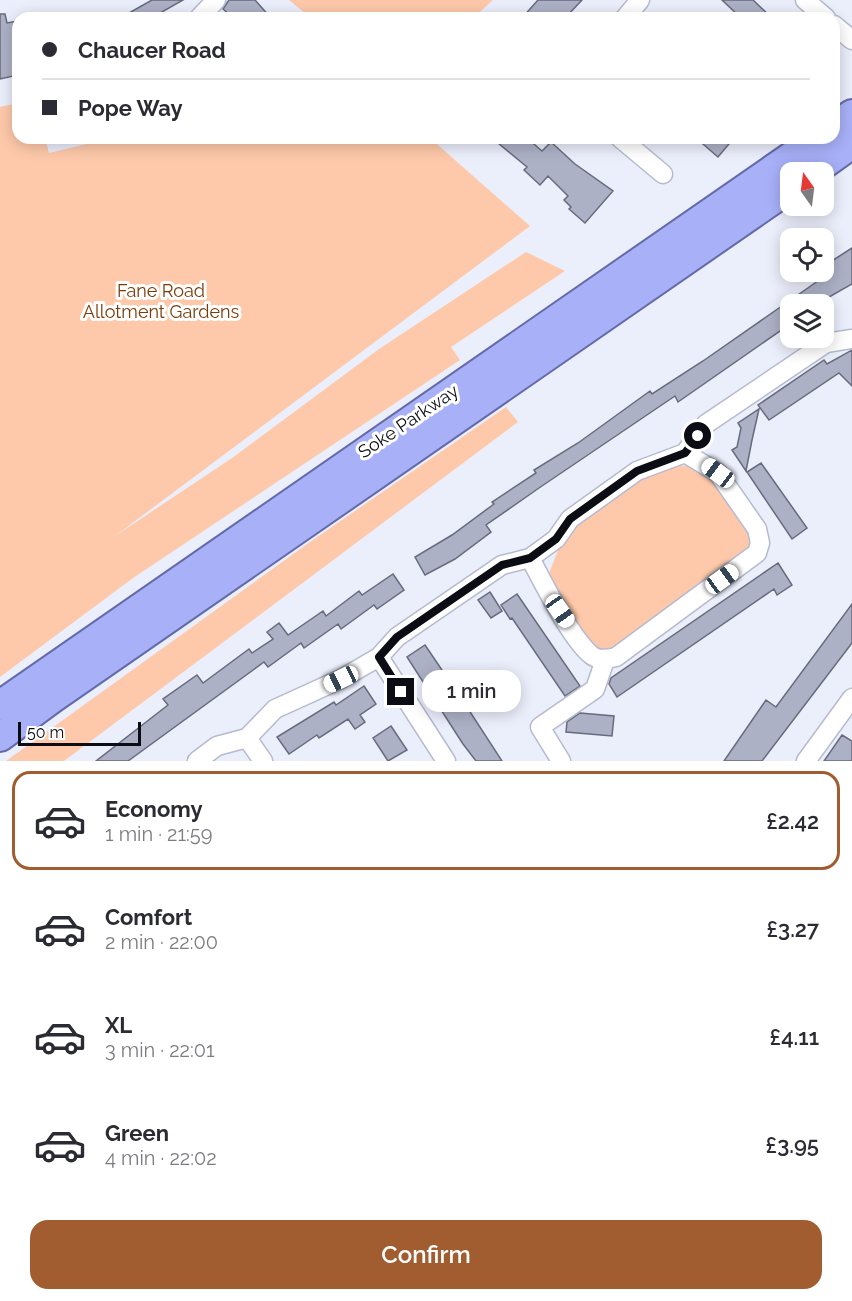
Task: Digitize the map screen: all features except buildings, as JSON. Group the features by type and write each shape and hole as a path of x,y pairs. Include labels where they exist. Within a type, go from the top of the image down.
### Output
{"highway":[{"name":"Soke Parkway","path":"0,737 43,689 810,144"},
{"path":"827,162 852,144"},
{"name":"Soke Parkway","path":"0,705 43,689 780,195"},
{"path":"0,700 43,689"},
{"path":"0,745 43,689"}],"street":[{"path":"205,12 216,0"},
{"path":"630,12 640,0"},
{"path":"805,0 819,12"},
{"path":"840,29 852,40"},
{"path":"627,144 663,174"},
{"path":"197,761 217,746 247,738 275,709 341,679 379,657 397,637 502,565 530,558 556,539 570,519 637,471 685,453 706,424 826,343 852,339"},
{"path":"530,558 560,611 591,655 605,660 616,657 757,553 760,543 757,529 718,473 685,453"},
{"path":"379,657 446,761"},
{"path":"561,761 540,728 594,689 605,660"},
{"path":"806,761 852,698"},
{"path":"247,738 263,761"}],"green space":[{"path":"289,0 493,0 480,12 304,12"},
{"name":"Fane Road Allotment Gardens","path":"12,104 12,144 47,144 49,153 86,144 437,144 530,226 115,536 232,458 379,349 526,252 565,271 451,347 460,360 133,578 0,677 0,107"},
{"path":"506,407 518,422 64,761 6,761 310,542"},
{"path":"675,465 697,467 710,475 752,531 753,548 617,646 609,649 593,647 548,576 560,545 574,525 646,474"}],"route":[{"path":"401,692 379,657 397,637 502,565 530,558 556,539 570,519 637,471 685,453 698,436"}]}
